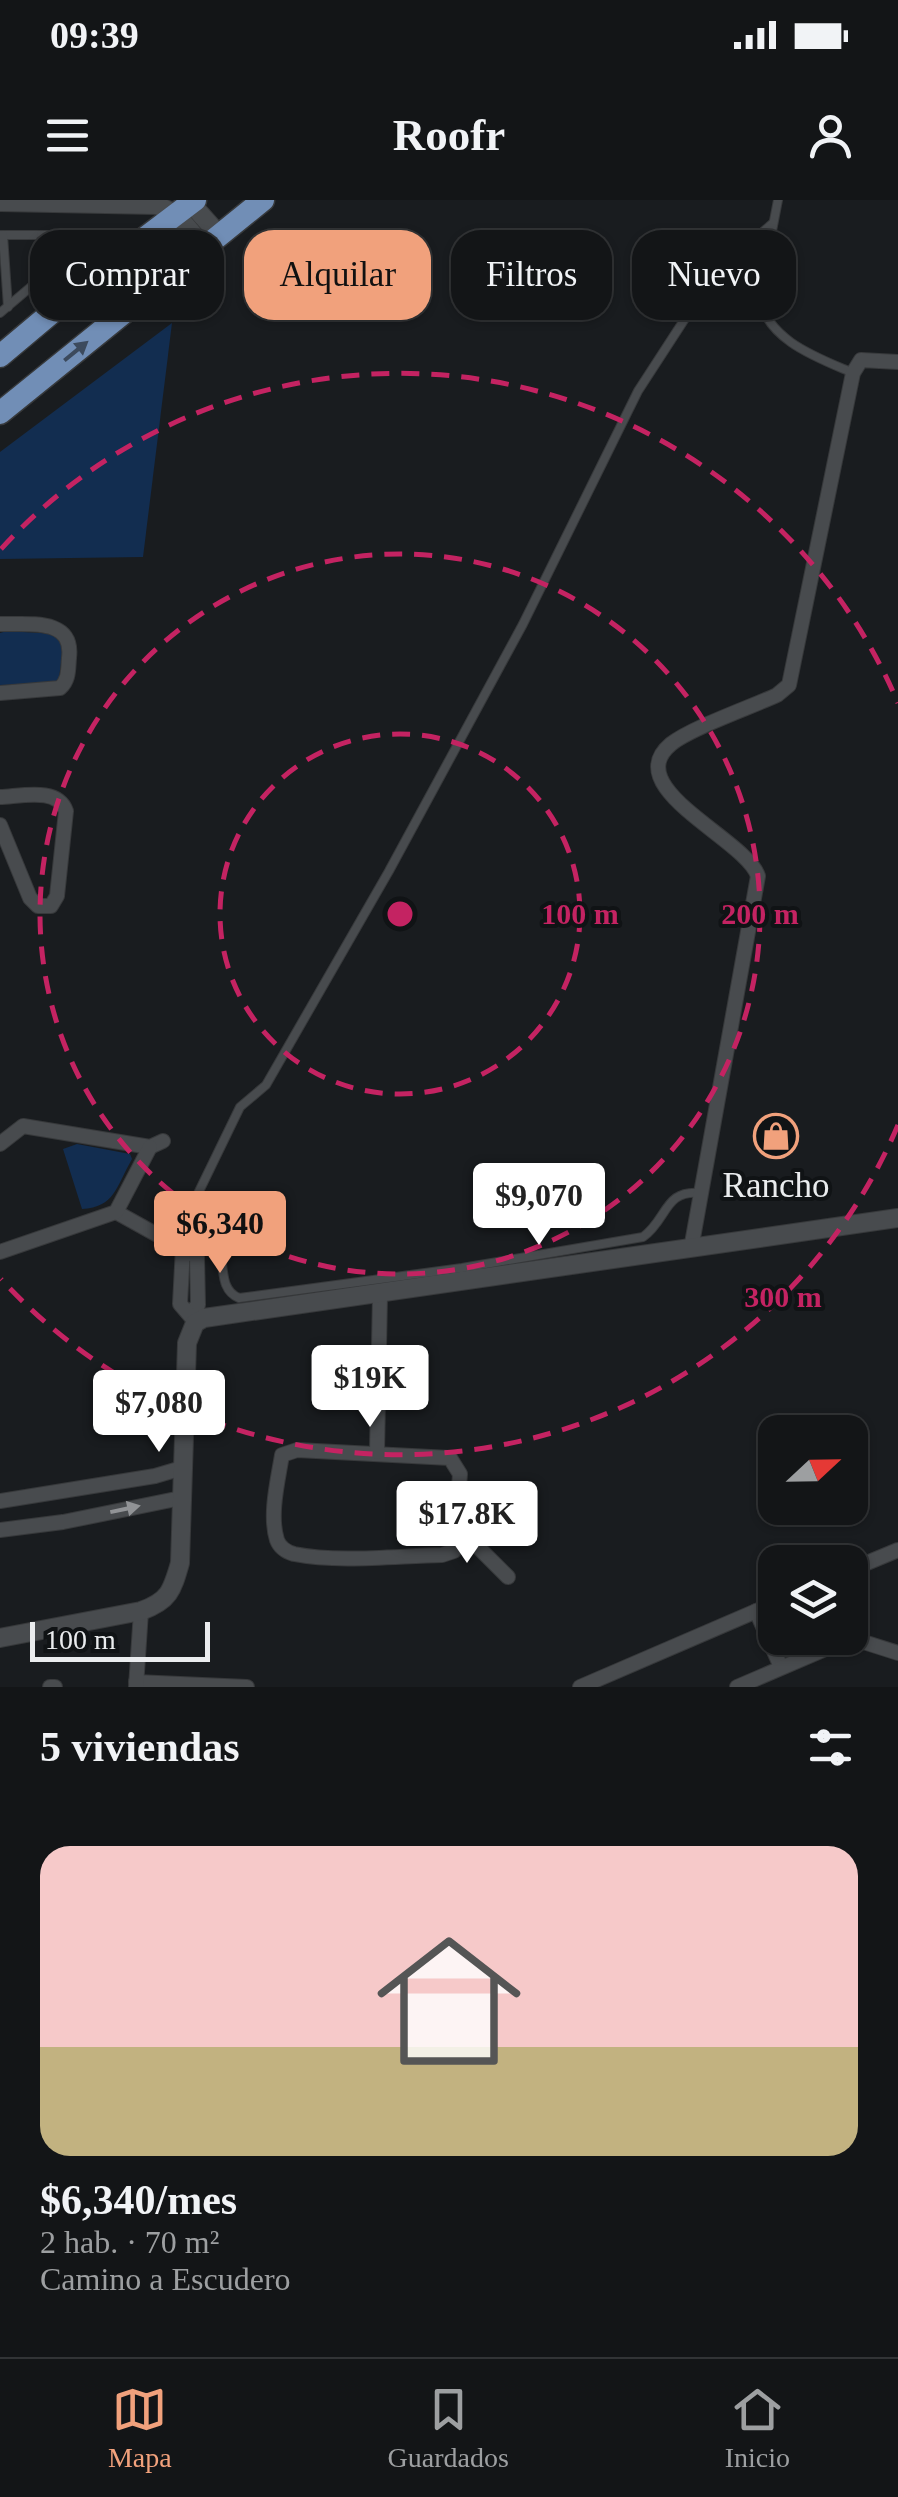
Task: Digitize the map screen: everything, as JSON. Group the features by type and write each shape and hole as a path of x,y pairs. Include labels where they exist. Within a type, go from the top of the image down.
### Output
{"main road":[{"path":"224,232 263,200"},
{"path":"155,230 188,204"},
{"path":"0,356 44,320"},
{"path":"0,413 115,320"}],"street":[{"path":"0,202 188,204 204,230"},
{"path":"692,1249 758,876 746,856 667,794 659,775 662,756 676,740 777,695 789,685 853,374 861,360 898,362"},
{"path":"0,624 51,626 65,635 70,647 67,682 60,688 0,693"},
{"path":"0,796 54,796 62,800 66,810 54,904 48,907 34,903 0,825"},
{"path":"0,1144 18,1129 30,1126 156,1144 116,1212 0,1252"},
{"path":"116,1212 183,1247 180,1304 192,1318"},
{"path":"192,1318 380,1295 898,1218"},
{"path":"377,1452 380,1295"},
{"path":"0,1638 141,1611 160,1604 173,1588 180,1563 186,1343 192,1318"},
{"path":"297,1450 377,1452 440,1456 456,1462 460,1474 456,1525 454,1551 448,1555 291,1554 277,1540 282,1455 297,1450"},
{"path":"0,1502 182,1468"},
{"path":"59,1494 63,1522"},
{"path":"0,1530 63,1522 181,1498"},
{"path":"456,1525 508,1577"},
{"path":"868,1562 898,1550"},
{"path":"141,1611 136,1684 247,1687"},
{"path":"580,1687 756,1611 782,1667"},
{"path":"737,1687 852,1638 898,1653"},
{"path":"797,1655 799,1659"}],"lane":[{"path":"778,200 759,298 768,322 809,354 853,374"},
{"path":"701,1193 688,1192 676,1197 643,1237 462,1268 239,1298 226,1287 215,1240 193,1223 189,1212 240,1107 266,1085 398,855 523,624 638,391 714,274 774,222"},
{"path":"8,306 2,234 30,235"},
{"path":"0,314 30,287"}],"shaded area":[{"path":"172,323 143,557 0,559 0,452"},
{"path":"0,633 56,634 64,641 55,684 0,685"},
{"path":"77,1144 130,1154 132,1159 108,1200 82,1209 63,1149"}],"place":[{"name":"Rancho","path":"776,1136"}]}
